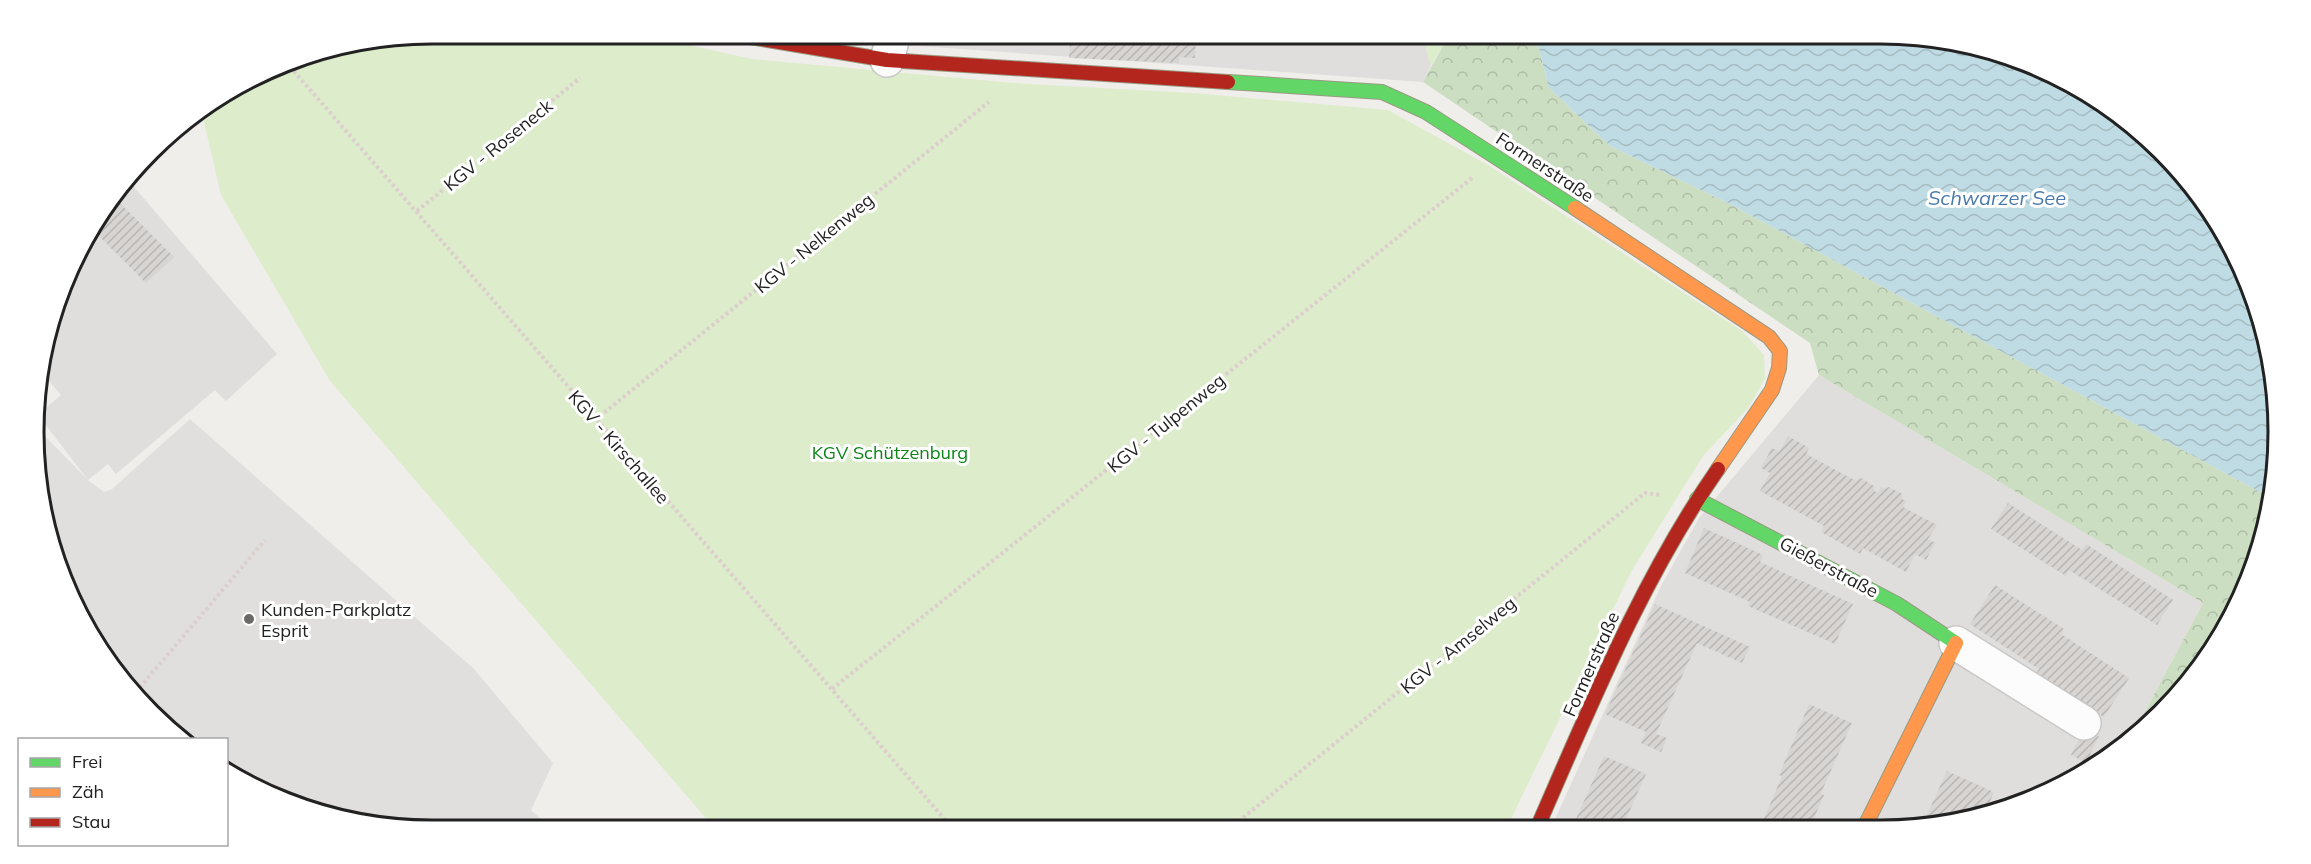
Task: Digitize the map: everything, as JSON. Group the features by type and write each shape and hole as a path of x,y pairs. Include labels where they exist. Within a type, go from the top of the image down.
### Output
{"street":[{"name":"Formerstraße","path":"855,44 890,47 1034,69 1382,92 1426,112 1500,158 1769,337 1780,351 1779,368 1772,390 1697,499 1622,634 1541,820"},
{"name":"Gießerstraße","path":"1697,499 1898,604 2084,723"},
{"path":"1868,820 1956,643"}],"path":[{"name":"KGV - Kirschallee","path":"293,69 595,420 945,820"},
{"name":"KGV - Nelkenweg","path":"595,420 1013,83 1034,69"},
{"name":"KGV - Roseneck","path":"417,211 580,78"},
{"name":"KGV - Tulpenweg","path":"832,689 1488,165 1500,158"},
{"name":"KGV - Amselweg","path":"1240,820 1645,493 1697,499"},
{"path":"140,688 265,540"}],"shaded area":[{"path":"1425,44 1431,66 1423,82 905,45"},
{"path":"132,185 277,354 226,401 215,390 116,474 108,464 88,480 44,423 44,410 61,395 47,379 64,307 73,283 96,238"},
{"path":"1819,375 2203,603 2141,718 2095,755 2051,780 2004,800 1955,813 1904,820 1555,820 1661,586 1699,518"},
{"name":"Kunden-Parkplatz Esprit","path":"190,419 474,669 553,763 531,810 542,820 407,820 356,813 283,791 238,768 228,762 228,738 193,738 157,707 124,669 84,604 64,557 51,508 44,457 44,435 88,480 104,492 112,489"}],"green space":[{"name":"KGV Schützenburg","path":"407,44 684,44 752,59 1013,83 1192,93 1388,110 1488,165 1742,331 1764,355 1765,379 1748,408 1703,456 1631,572 1510,820 707,820 330,381 221,195 203,118 260,84 307,64 356,51"},
{"path":"1425,44 1444,44 1431,66"},
{"path":"1444,44 1538,44 1549,88 1610,146 1730,204 2262,493 2254,533 2238,581 2215,626 2187,669 2141,718 2203,603 1819,375 1810,343 1423,82"}],"water":[{"name":"Schwarzer See","path":"1538,44 1904,44 1955,51 2004,64 2028,73 2073,96 2116,124 2154,157 2171,176 2202,216 2238,283 2254,331 2264,381 2268,432 2262,493 1730,204 1610,146 1549,88"}],"building":[{"path":"1070,44 1196,44 1195,58 1179,57 1179,63 1069,58"},
{"path":"119,202 174,257 146,283 98,235"},
{"path":"1788,436 1809,448 1806,454 1856,481 1861,478 1874,486 1874,491 1878,493 1881,487 1885,489 1889,487 1902,494 1902,499 1906,501 1903,507 1937,525 1928,539 1935,543 1926,560 1915,554 1906,572 1863,548 1860,554 1821,532 1824,526 1760,491 1770,473 1761,468 1772,448 1779,452"},
{"path":"2008,503 2082,550 2086,544 2173,600 2157,625 2069,570 2066,576 1991,529"},
{"path":"1704,528 1763,555 1760,562 1853,604 1835,644 1748,606 1750,602 1685,573"},
{"path":"1995,585 2064,629 2061,634 2129,678 2104,717 2036,674 2039,669 1970,624"},
{"path":"1655,604 1750,647 1742,663 1697,643 1656,734 1667,738 1661,752 1641,743 1646,732 1605,714"},
{"path":"1809,704 1852,723 1821,793 1824,795 1813,820 1763,820 1782,776 1779,775"},
{"path":"2084,729 2099,736 2088,759 2084,762 2071,755"},
{"path":"1604,756 1646,774 1626,820 1576,820"},
{"path":"1947,771 1994,792 1989,804 1926,817"}],"traffic: fast":[{"path":"1228,82 1382,92 1426,112 1575,208"},
{"path":"1697,499 1897,604 1956,643"}],"traffic: slow":[{"path":"1575,208 1769,337 1780,351 1779,368 1772,390 1718,469"},
{"path":"1868,820 1956,643"}],"traffic: jam":[{"path":"791,44 887,60 1228,82"},
{"path":"1541,820 1641,599 1690,511 1718,469"}],"place":[{"name":"Kunden-Parkplatz Esprit","path":"249,619"}]}
